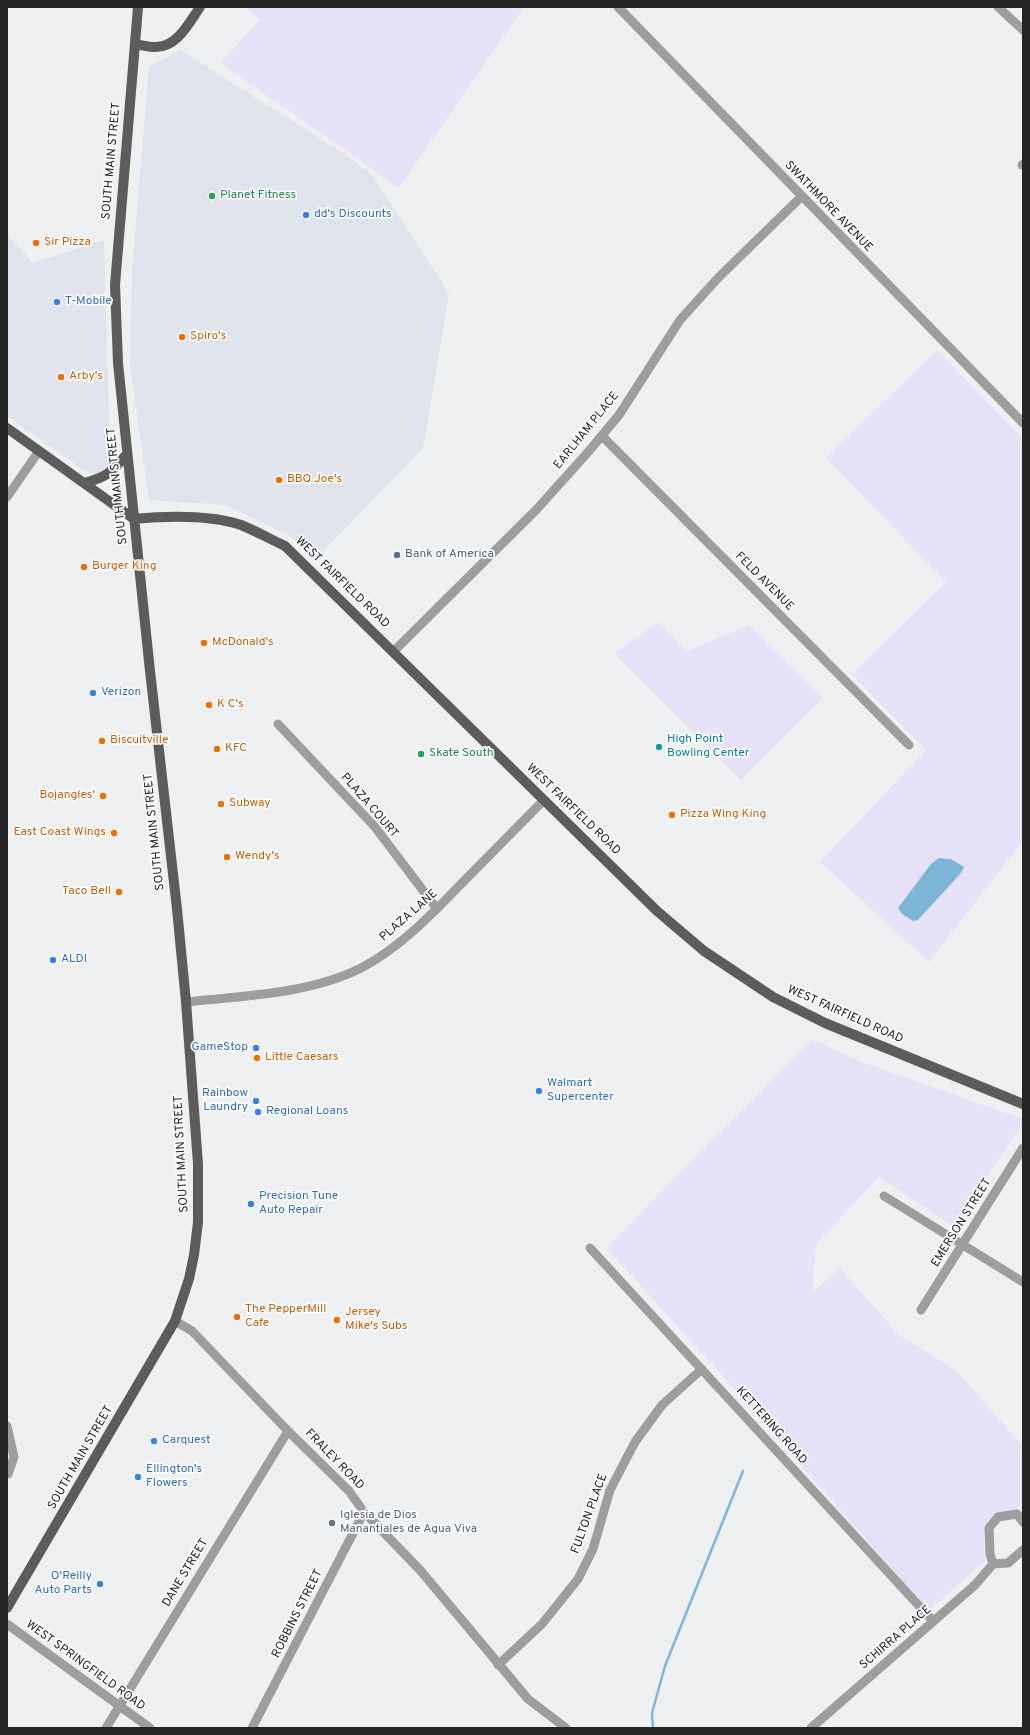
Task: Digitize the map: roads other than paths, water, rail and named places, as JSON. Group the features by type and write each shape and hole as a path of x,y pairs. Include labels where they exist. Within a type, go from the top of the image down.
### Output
{"main road":[{"name":"SOUTH MAIN STREET","path":"7,1608 175,1322 189,1279 194,1255 199,1194 186,1002 118,363 115,285 138,7"},
{"path":"135,44 155,47 172,41 184,31 200,7"},
{"path":"7,428 134,519"},
{"path":"84,483 103,478 112,471 127,454"},
{"name":"WEST FAIRFIELD ROAD","path":"134,519 180,517 215,520 239,525 262,534 285,546 298,557 658,911 689,939 773,997 825,1023 1023,1104"}],"street":[{"name":"SWATHMORE AVENUE","path":"618,7 801,197 1023,423"},
{"path":"998,7 1023,30"},
{"name":"EARLHAM PLACE","path":"394,652 537,509 602,436 622,410 680,320 718,278 801,197"},
{"name":"FELD AVENUE","path":"602,436 909,745"},
{"path":"7,497 39,451"},
{"name":"PLAZA COURT","path":"278,724 375,827 437,909"},
{"name":"PLAZA LANE","path":"186,1002 286,992 319,984 361,968 402,941 437,909 544,800"},
{"name":"EMERSON STREET","path":"921,1310 1023,1148"},
{"path":"884,1196 1023,1282"},
{"name":"KETTERING ROAD","path":"590,1248 933,1621"},
{"name":"FRALEY ROAD","path":"175,1322 192,1331 288,1431 349,1490 364,1512 420,1570 528,1699 566,1728"},
{"name":"FULTON PLACE","path":"498,1664 542,1624 578,1579 593,1549 610,1490 635,1442 662,1405 702,1369"},
{"path":"7,1426 14,1457 8,1474"},
{"name":"DANE STREET","path":"106,1728 288,1431"},
{"name":"ROBBINS STREET","path":"252,1728 364,1512"},
{"path":"1023,1522 1017,1514 998,1517 989,1528 990,1554 993,1564 1008,1563 1023,1550"},
{"name":"SCHIRRA PLACE","path":"811,1728 975,1585 993,1564"},
{"name":"WEST SPRINGFIELD ROAD","path":"7,1624 150,1728"}],"water":[{"path":"939,858 951,859 964,867 961,873 918,920 913,921 902,914 898,908 931,864"}],"waterway":[{"path":"653,1728 652,1713 665,1666 743,1471"}],"place":[{"name":"Planet Fitness","path":"212,196"},
{"name":"dd's Discounts","path":"306,215"},
{"name":"Sir Pizza","path":"36,243"},
{"name":"T-Mobile","path":"57,302"},
{"name":"Spiro's","path":"182,337"},
{"name":"Arby's","path":"61,377"},
{"name":"BBQ Joe's","path":"279,480"},
{"name":"Bank of America","path":"397,555"},
{"name":"Burger King","path":"84,567"},
{"name":"McDonald's","path":"204,643"},
{"name":"Verizon","path":"93,693"},
{"name":"K C's","path":"209,705"},
{"name":"Biscuitville","path":"102,741"},
{"name":"High Point Bowling Center","path":"659,747"},
{"name":"KFC","path":"217,749"},
{"name":"Skate South","path":"421,754"},
{"name":"Bojangles'","path":"103,796"},
{"name":"Subway","path":"221,804"},
{"name":"Pizza Wing King","path":"672,815"},
{"name":"East Coast Wings","path":"114,833"},
{"name":"Wendy's","path":"227,857"},
{"name":"Taco Bell","path":"119,892"},
{"name":"ALDI","path":"53,960"},
{"name":"GameStop","path":"256,1048"},
{"name":"Little Caesars","path":"257,1058"},
{"name":"Walmart Supercenter","path":"539,1091"},
{"name":"Rainbow Laundry","path":"256,1101"},
{"name":"Regional Loans","path":"258,1112"},
{"name":"Precision Tune Auto Repair","path":"251,1204"},
{"name":"The PepperMill Cafe","path":"237,1317"},
{"name":"Jersey Mike's Subs","path":"337,1320"},
{"name":"Carquest","path":"154,1441"},
{"name":"Ellington's Flowers","path":"138,1477"},
{"name":"Iglesia de Dios Manantiales de Agua Viva","path":"332,1523"},
{"name":"O'Reilly Auto Parts","path":"100,1584"}]}
